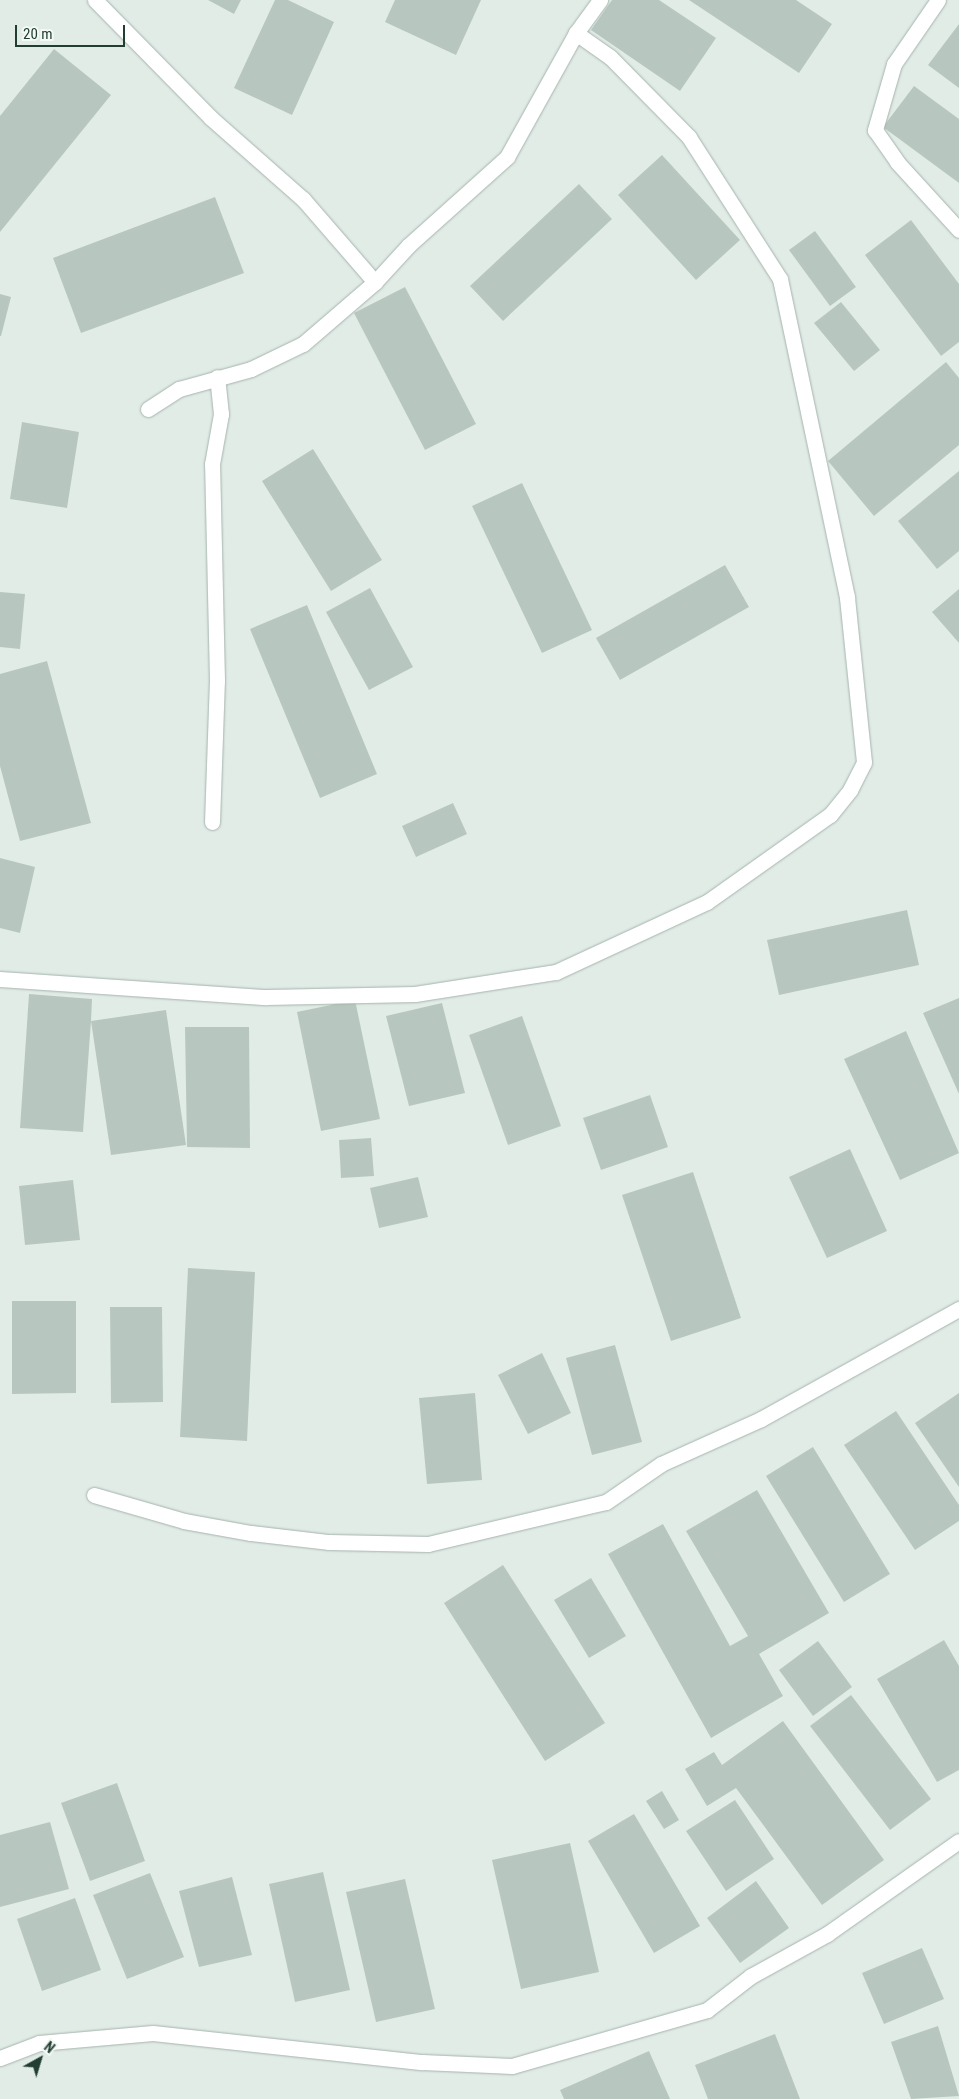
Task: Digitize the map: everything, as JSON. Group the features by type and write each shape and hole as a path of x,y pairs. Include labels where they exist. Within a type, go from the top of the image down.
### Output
{"street":[{"path":"95,0 211,118 303,199 376,282"},
{"path":"148,409 179,389 251,369 303,344 376,282 409,245 507,156 576,33 600,0"},
{"path":"938,0 894,64 875,130 897,162 959,230"},
{"path":"0,979 266,997 415,994 556,972 707,902 830,815 850,790 864,762 847,598 780,279 690,137 610,57 576,33"},
{"path":"212,822 217,681 212,464 221,414 217,377"},
{"path":"94,1495 184,1520 250,1533 329,1542 428,1544 606,1502 662,1464 761,1419 959,1309"},
{"path":"0,2058 39,2043 153,2033 422,2062 512,2066 706,2010 751,1976 827,1934 959,1841"}],"building":[{"path":"208,0 241,0 234,14"},
{"path":"275,0 288,0 334,22 292,115 234,88"},
{"path":"395,0 481,0 456,55 385,22"},
{"path":"612,0 659,0 716,38 680,91 591,30"},
{"path":"689,0 796,0 832,24 799,73"},
{"path":"959,24 959,88 928,65"},
{"path":"54,49 111,95 0,232 0,116"},
{"path":"914,86 959,119 959,183 883,127"},
{"path":"662,155 740,240 696,280 618,195"},
{"path":"579,184 612,219 503,321 470,286"},
{"path":"215,197 244,273 81,333 53,258"},
{"path":"911,220 959,284 959,342 941,356 865,255"},
{"path":"815,231 856,287 830,306 789,250"},
{"path":"405,287 476,424 425,450 354,313"},
{"path":"0,294 11,297 1,336 0,336"},
{"path":"841,302 880,350 854,371 814,323"},
{"path":"946,362 959,378 959,445 874,516 828,461"},
{"path":"22,422 79,432 67,508 10,499"},
{"path":"313,449 382,560 331,591 262,481"},
{"path":"959,471 959,551 937,569 898,521"},
{"path":"522,483 592,630 542,653 472,506"},
{"path":"725,565 749,607 620,680 596,638"},
{"path":"370,588 413,667 369,690 326,612"},
{"path":"959,589 959,643 932,612"},
{"path":"0,592 25,594 20,649 0,647"},
{"path":"307,605 377,774 320,798 250,629"},
{"path":"47,661 91,823 20,841 0,766 0,674"},
{"path":"453,803 467,834 416,857 402,826"},
{"path":"0,858 35,867 20,933 0,928"},
{"path":"907,910 919,965 779,995 767,940"},
{"path":"29,994 92,999 83,1132 20,1128"},
{"path":"959,998 959,1094 923,1013"},
{"path":"355,1000 380,1119 321,1131 297,1012"},
{"path":"442,1003 465,1093 409,1106 386,1016"},
{"path":"166,1010 186,1145 111,1155 91,1021"},
{"path":"522,1016 561,1126 508,1145 469,1035"},
{"path":"185,1027 249,1027 250,1148 187,1147"},
{"path":"906,1031 959,1153 900,1180 844,1059"},
{"path":"650,1095 668,1147 601,1170 583,1118"},
{"path":"371,1138 374,1176 341,1178 339,1140"},
{"path":"850,1149 887,1231 827,1258 789,1177"},
{"path":"693,1172 741,1318 671,1341 622,1195"},
{"path":"418,1177 428,1217 379,1228 370,1188"},
{"path":"73,1180 80,1240 25,1245 19,1186"},
{"path":"188,1268 255,1272 247,1441 180,1437"},
{"path":"12,1301 76,1301 76,1393 12,1394"},
{"path":"110,1307 162,1307 163,1402 111,1403"},
{"path":"615,1345 642,1442 592,1455 566,1358"},
{"path":"542,1353 571,1413 528,1434 498,1375"},
{"path":"475,1393 482,1480 427,1484 419,1398"},
{"path":"959,1393 959,1487 915,1423"},
{"path":"896,1411 959,1505 959,1521 915,1550 844,1445"},
{"path":"813,1447 890,1574 844,1602 766,1476"},
{"path":"757,1490 829,1613 759,1654 783,1696 711,1738 608,1554 663,1524 730,1646 748,1636 686,1531"},
{"path":"503,1565 605,1723 545,1761 444,1603"},
{"path":"591,1578 626,1636 589,1658 554,1600"},
{"path":"944,1640 959,1666 959,1770 937,1782 877,1679"},
{"path":"818,1641 852,1687 813,1716 779,1670"},
{"path":"851,1695 931,1799 890,1830 810,1726"},
{"path":"783,1721 884,1860 822,1905 736,1788 707,1806 685,1769 714,1752 722,1765"},
{"path":"117,1783 145,1861 90,1881 61,1803"},
{"path":"662,1791 679,1820 664,1829 646,1801"},
{"path":"735,1800 774,1859 726,1891 686,1831"},
{"path":"634,1814 700,1926 654,1953 588,1841"},
{"path":"50,1822 69,1889 0,1907 0,1835"},
{"path":"570,1843 599,1972 521,1989 492,1860"},
{"path":"323,1872 350,1990 295,2002 269,1884"},
{"path":"150,1873 184,1957 127,1979 93,1895"},
{"path":"232,1877 252,1955 199,1967 179,1891"},
{"path":"405,1879 435,2009 376,2022 346,1892"},
{"path":"756,1881 789,1928 740,1963 707,1918"},
{"path":"75,1898 101,1970 42,1991 17,1919"},
{"path":"922,1948 944,1999 884,2024 862,1973"},
{"path":"938,2026 959,2096 911,2099 891,2042"},
{"path":"775,2034 800,2099 708,2099 695,2065"},
{"path":"649,2051 670,2099 564,2099 560,2090"}]}
